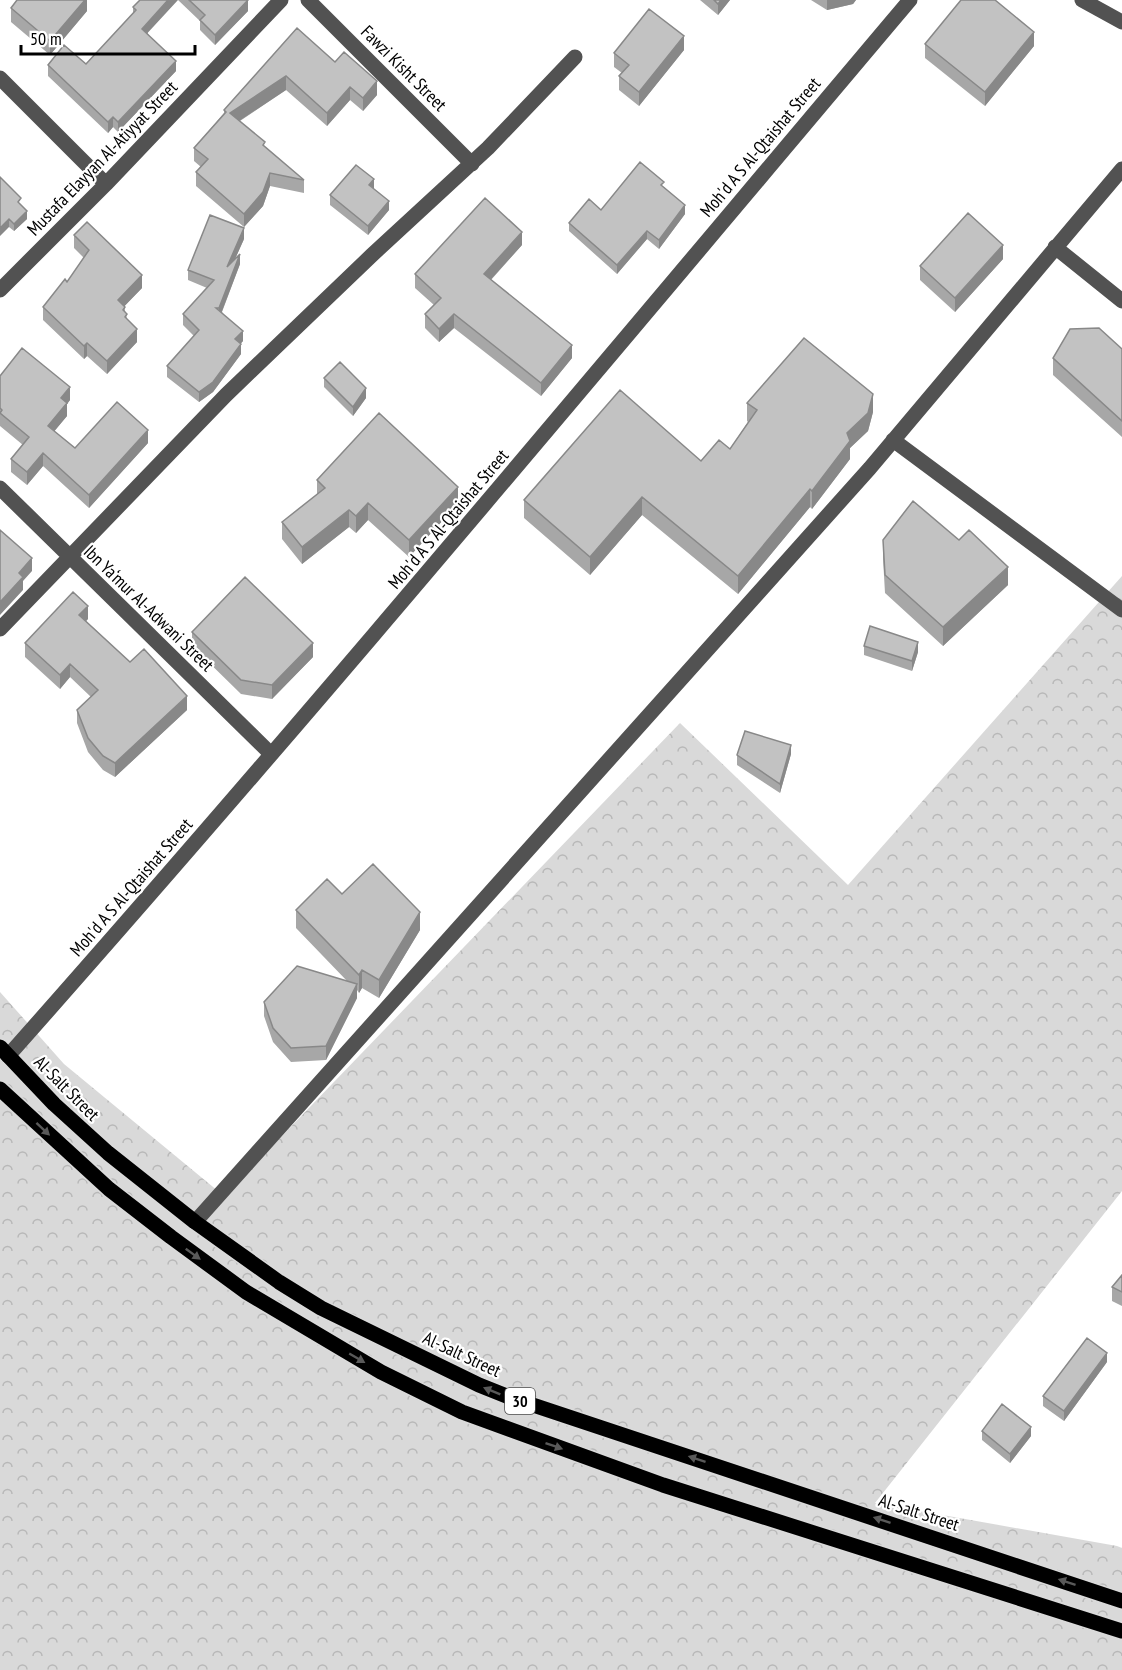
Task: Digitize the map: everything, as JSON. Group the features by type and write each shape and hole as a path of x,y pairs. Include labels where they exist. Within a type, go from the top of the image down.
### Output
{"main road":[{"name":"Al-Salt Street","path":"4,1052 87,1135 195,1222 279,1282 321,1308 489,1389 1122,1601"},
{"name":"30","path":"0,1089 109,1189 171,1238 246,1292 381,1372 462,1412 663,1485 1122,1632"}],"street":[{"name":"Mustafa Elayyan Al-Atiyyat Street","path":"0,290 106,184 281,0"},
{"name":"Fawzi Kisht Street","path":"308,0 472,164"},
{"name":"Moh'd A S Al-Qtaishat Street","path":"4,1052 174,870 447,552 910,0"},
{"path":"1082,0 1122,22"},
{"path":"0,629 226,395 372,255 472,164 575,57"},
{"path":"0,78 106,184"},
{"path":"195,1222 893,440 1122,169"},
{"path":"1055,247 1122,301"},
{"path":"893,440 1122,610"},
{"name":"Ibn Ya‘mur Al-Adwani Street","path":"0,488 272,754"}],"green space":[{"path":"1122,576 1122,1191 875,1503 1122,1548 1122,1670 0,1670 0,992 64,1064 224,1196 680,723 848,885"}],"building":[{"path":"17,0 85,0 50,41 11,8"},
{"path":"140,0 168,0 142,29 176,61 118,122 113,117 108,122 48,65 64,45 86,64 136,10 133,7"},
{"path":"189,0 248,0 215,35 200,20 205,15"},
{"path":"961,0 995,0 1034,32 985,92 925,44"},
{"path":"649,9 684,36 639,92 619,76 629,65 614,53"},
{"path":"297,28 335,62 344,52 377,81 363,98 350,87 327,113 286,76 230,113 265,142 263,145 304,180 270,173 263,192 244,214 196,172 208,159 194,148 226,112 224,110"},
{"path":"640,162 664,182 661,185 685,205 659,240 647,231 617,265 569,223 589,199 601,210"},
{"path":"356,165 374,179 369,185 389,201 368,226 330,195"},
{"path":"0,177 21,198 18,202 27,211 14,224 9,219 0,228"},
{"path":"485,198 522,232 484,274 572,345 541,383 454,314 439,329 425,314 441,298 415,274"},
{"path":"968,213 1003,245 955,298 920,266"},
{"path":"210,215 244,228 227,267 240,254 219,308 216,308 243,331 235,339 241,344 213,382 199,392 167,366 199,330 183,314 214,280 188,270"},
{"path":"87,222 142,275 118,300 125,307 123,310 127,314 125,317 137,329 107,361 87,343 84,346 43,307 65,279 67,282 89,250 74,235"},
{"path":"1099,328 1122,349 1122,421 1053,358 1070,329"},
{"path":"804,338 873,394 868,413 847,433 850,441 812,491 810,489 738,576 642,497 590,557 524,500 620,390 701,461 719,440 730,449 757,410 747,403"},
{"path":"22,348 70,387 61,398 67,403 48,426 75,448 117,402 148,430 89,495 43,453 27,472 11,459 29,437 0,413 2,410 0,408 0,376"},
{"path":"340,362 366,388 353,407 324,378"},
{"path":"379,413 458,487 409,540 368,503 356,516 349,510 302,547 282,522 325,488 317,480"},
{"path":"913,501 959,540 969,530 1008,567 943,627 885,575 883,540"},
{"path":"0,530 32,558 19,573 23,577 0,602"},
{"path":"245,577 313,643 272,685 241,680 192,632"},
{"path":"73,592 88,606 79,615 130,662 144,649 187,696 115,763 103,756 88,738 77,710 98,690 70,664 60,675 25,643"},
{"path":"870,626 918,642 912,661 864,646"},
{"path":"745,731 791,745 780,784 737,755"},
{"path":"373,864 420,912 379,980 362,970 359,975 296,910 327,879 342,894"},
{"path":"297,966 357,984 326,1046 291,1048 273,1028 264,1002"},
{"path":"1122,1275 1122,1292 1112,1287"},
{"path":"1087,1338 1107,1353 1064,1411 1043,1396"},
{"path":"1002,1404 1031,1427 1010,1454 982,1431"}]}
